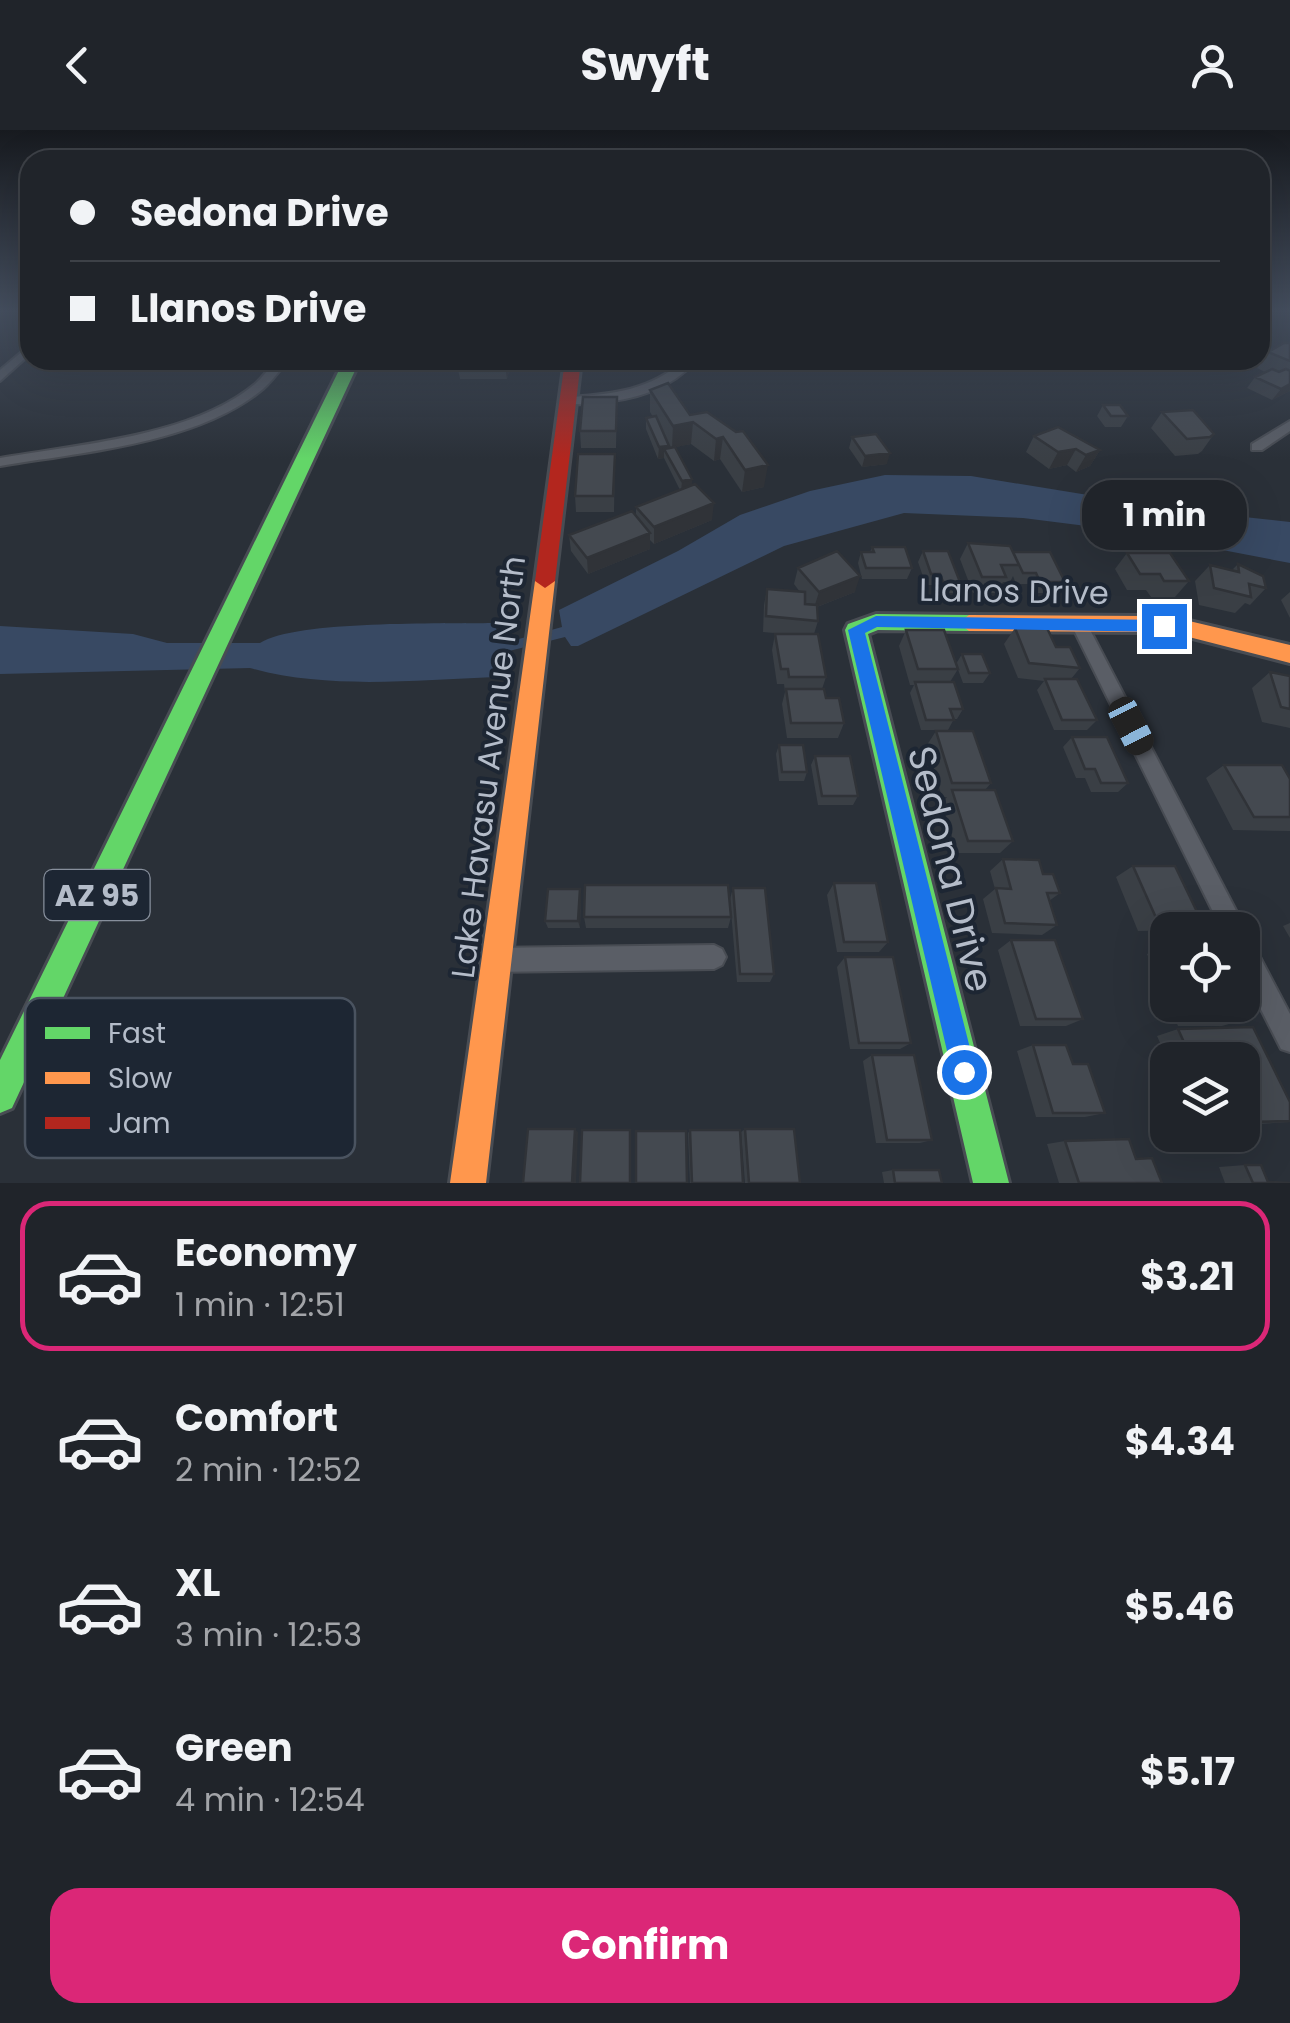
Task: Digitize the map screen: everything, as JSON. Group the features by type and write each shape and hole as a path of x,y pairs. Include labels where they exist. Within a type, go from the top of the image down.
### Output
{"main road":[{"name":"AZ 95","path":"47,998 347,370"},
{"name":"Lake Havasu Avenue North","path":"468,1183 572,370"},
{"name":"Llanos Drive","path":"856,630 876,622 1185,628 1290,654"},
{"name":"Sedona Drive","path":"856,630 991,1183"},
{"name":"AZ 95","path":"0,1096 25,1044"}],"street":[{"path":"0,377 18,360"},
{"path":"0,462 200,419 246,396 266,382 275,370"},
{"path":"570,401 657,388 680,370"},
{"path":"1257,447 1290,425"},
{"path":"1079,624 1225,912"},
{"path":"496,960 714,958"},
{"path":"1260,981 1290,1040"}],"water":[{"path":"885,475 971,476 1180,510 1290,522 1290,563 1118,530 1023,518 904,513 784,546 578,646 571,646 565,637 505,652 495,677 340,681 250,668 0,674 0,626 133,634 167,643 260,643 305,630 337,627 493,623 504,643 562,627 559,610 678,551 740,515 810,491"}],"building":[{"path":"1270,370 1290,371 1290,384 1281,389 1255,377"},
{"path":"668,383 690,415 707,412 736,432 743,431 768,465 745,470 723,437 716,439 693,422 673,426 650,390"},
{"path":"583,397 617,397 616,431 580,431"},
{"path":"1103,405 1120,405 1128,416 1111,416"},
{"path":"1193,410 1214,434 1210,437 1187,439 1162,412"},
{"path":"656,416 669,446 659,447 646,418"},
{"path":"1058,427 1100,450 1086,455 1076,449 1058,452 1034,436"},
{"path":"876,434 890,453 865,456 852,437"},
{"path":"675,447 692,479 682,481 664,449"},
{"path":"578,454 615,454 613,496 575,496"},
{"path":"695,484 714,503 654,527 636,507"},
{"path":"632,511 650,533 587,558 569,535"},
{"path":"968,543 1010,546 1019,565 1001,565 1006,577 982,577"},
{"path":"872,547 905,547 912,568 866,568 861,552 874,552"},
{"path":"837,551 860,576 819,592 798,568"},
{"path":"923,551 948,551 960,582 943,582 940,574 931,574"},
{"path":"1013,552 1050,552 1065,582 1040,582 1036,573 1023,573"},
{"path":"1127,553 1170,553 1189,581 1164,581 1160,574 1140,574"},
{"path":"1238,564 1263,576 1266,588 1249,584 1251,597 1214,588 1210,565 1239,572"},
{"path":"767,589 805,592 805,604 817,605 818,621 766,616"},
{"path":"1015,628 1047,628 1056,647 1070,647 1080,668 1029,663"},
{"path":"906,630 944,630 958,669 918,669"},
{"path":"775,634 818,634 826,677 789,677 788,669 781,669"},
{"path":"962,654 982,654 990,673 969,673"},
{"path":"1270,672 1290,676 1290,709 1281,707"},
{"path":"1045,679 1077,679 1097,720 1062,720"},
{"path":"915,682 954,682 963,709 950,709 954,720 926,720"},
{"path":"786,689 824,689 826,698 839,698 844,723 791,723"},
{"path":"936,731 973,731 991,783 952,783"},
{"path":"1072,737 1107,737 1128,783 1101,783 1095,769 1085,769"},
{"path":"779,745 803,745 807,772 782,772"},
{"path":"815,756 850,756 858,796 822,796"},
{"path":"1224,765 1282,765 1290,779 1290,817 1254,817"},
{"path":"952,790 995,790 1013,841 968,841"},
{"path":"1003,859 1039,860 1043,874 1053,874 1060,893 1047,893 1057,925 1005,923 996,888 1011,889"},
{"path":"1133,866 1175,866 1197,912 1153,912"},
{"path":"834,883 876,883 888,942 844,942"},
{"path":"585,885 728,885 731,917 584,917"},
{"path":"733,888 765,888 774,974 740,974"},
{"path":"548,889 580,889 578,921 545,921"},
{"path":"1011,940 1055,940 1083,1019 1036,1019"},
{"path":"845,957 893,957 911,1043 859,1043"},
{"path":"1253,1027 1290,1102 1290,1121 1260,1122 1260,1042 1184,1042 1178,1029"},
{"path":"1033,1045 1066,1045 1073,1064 1088,1064 1105,1113 1053,1113"},
{"path":"872,1055 914,1055 932,1140 887,1140"},
{"path":"528,1129 575,1129 572,1183 523,1183"},
{"path":"745,1129 794,1129 800,1183 749,1183"},
{"path":"582,1130 630,1130 630,1183 580,1183"},
{"path":"690,1130 740,1130 743,1183 692,1183"},
{"path":"636,1131 686,1131 687,1183 636,1183"},
{"path":"1129,1139 1136,1159 1152,1158 1162,1183 1079,1183 1065,1141"},
{"path":"1245,1165 1261,1165 1268,1182 1290,1183 1253,1183"},
{"path":"893,1170 939,1170 942,1183 895,1183"}],"traffic: fast":[{"path":"47,998 347,370"},
{"path":"969,623 876,622 856,630 991,1183"},
{"path":"0,1096 25,1044"}],"traffic: slow":[{"path":"468,1183 545,581"},
{"path":"969,623 1144,624 1185,628 1290,654"}],"traffic: jam":[{"path":"545,581 572,370"}],"route":[{"path":"964,1072 856,630 876,622 1164,626"}]}
